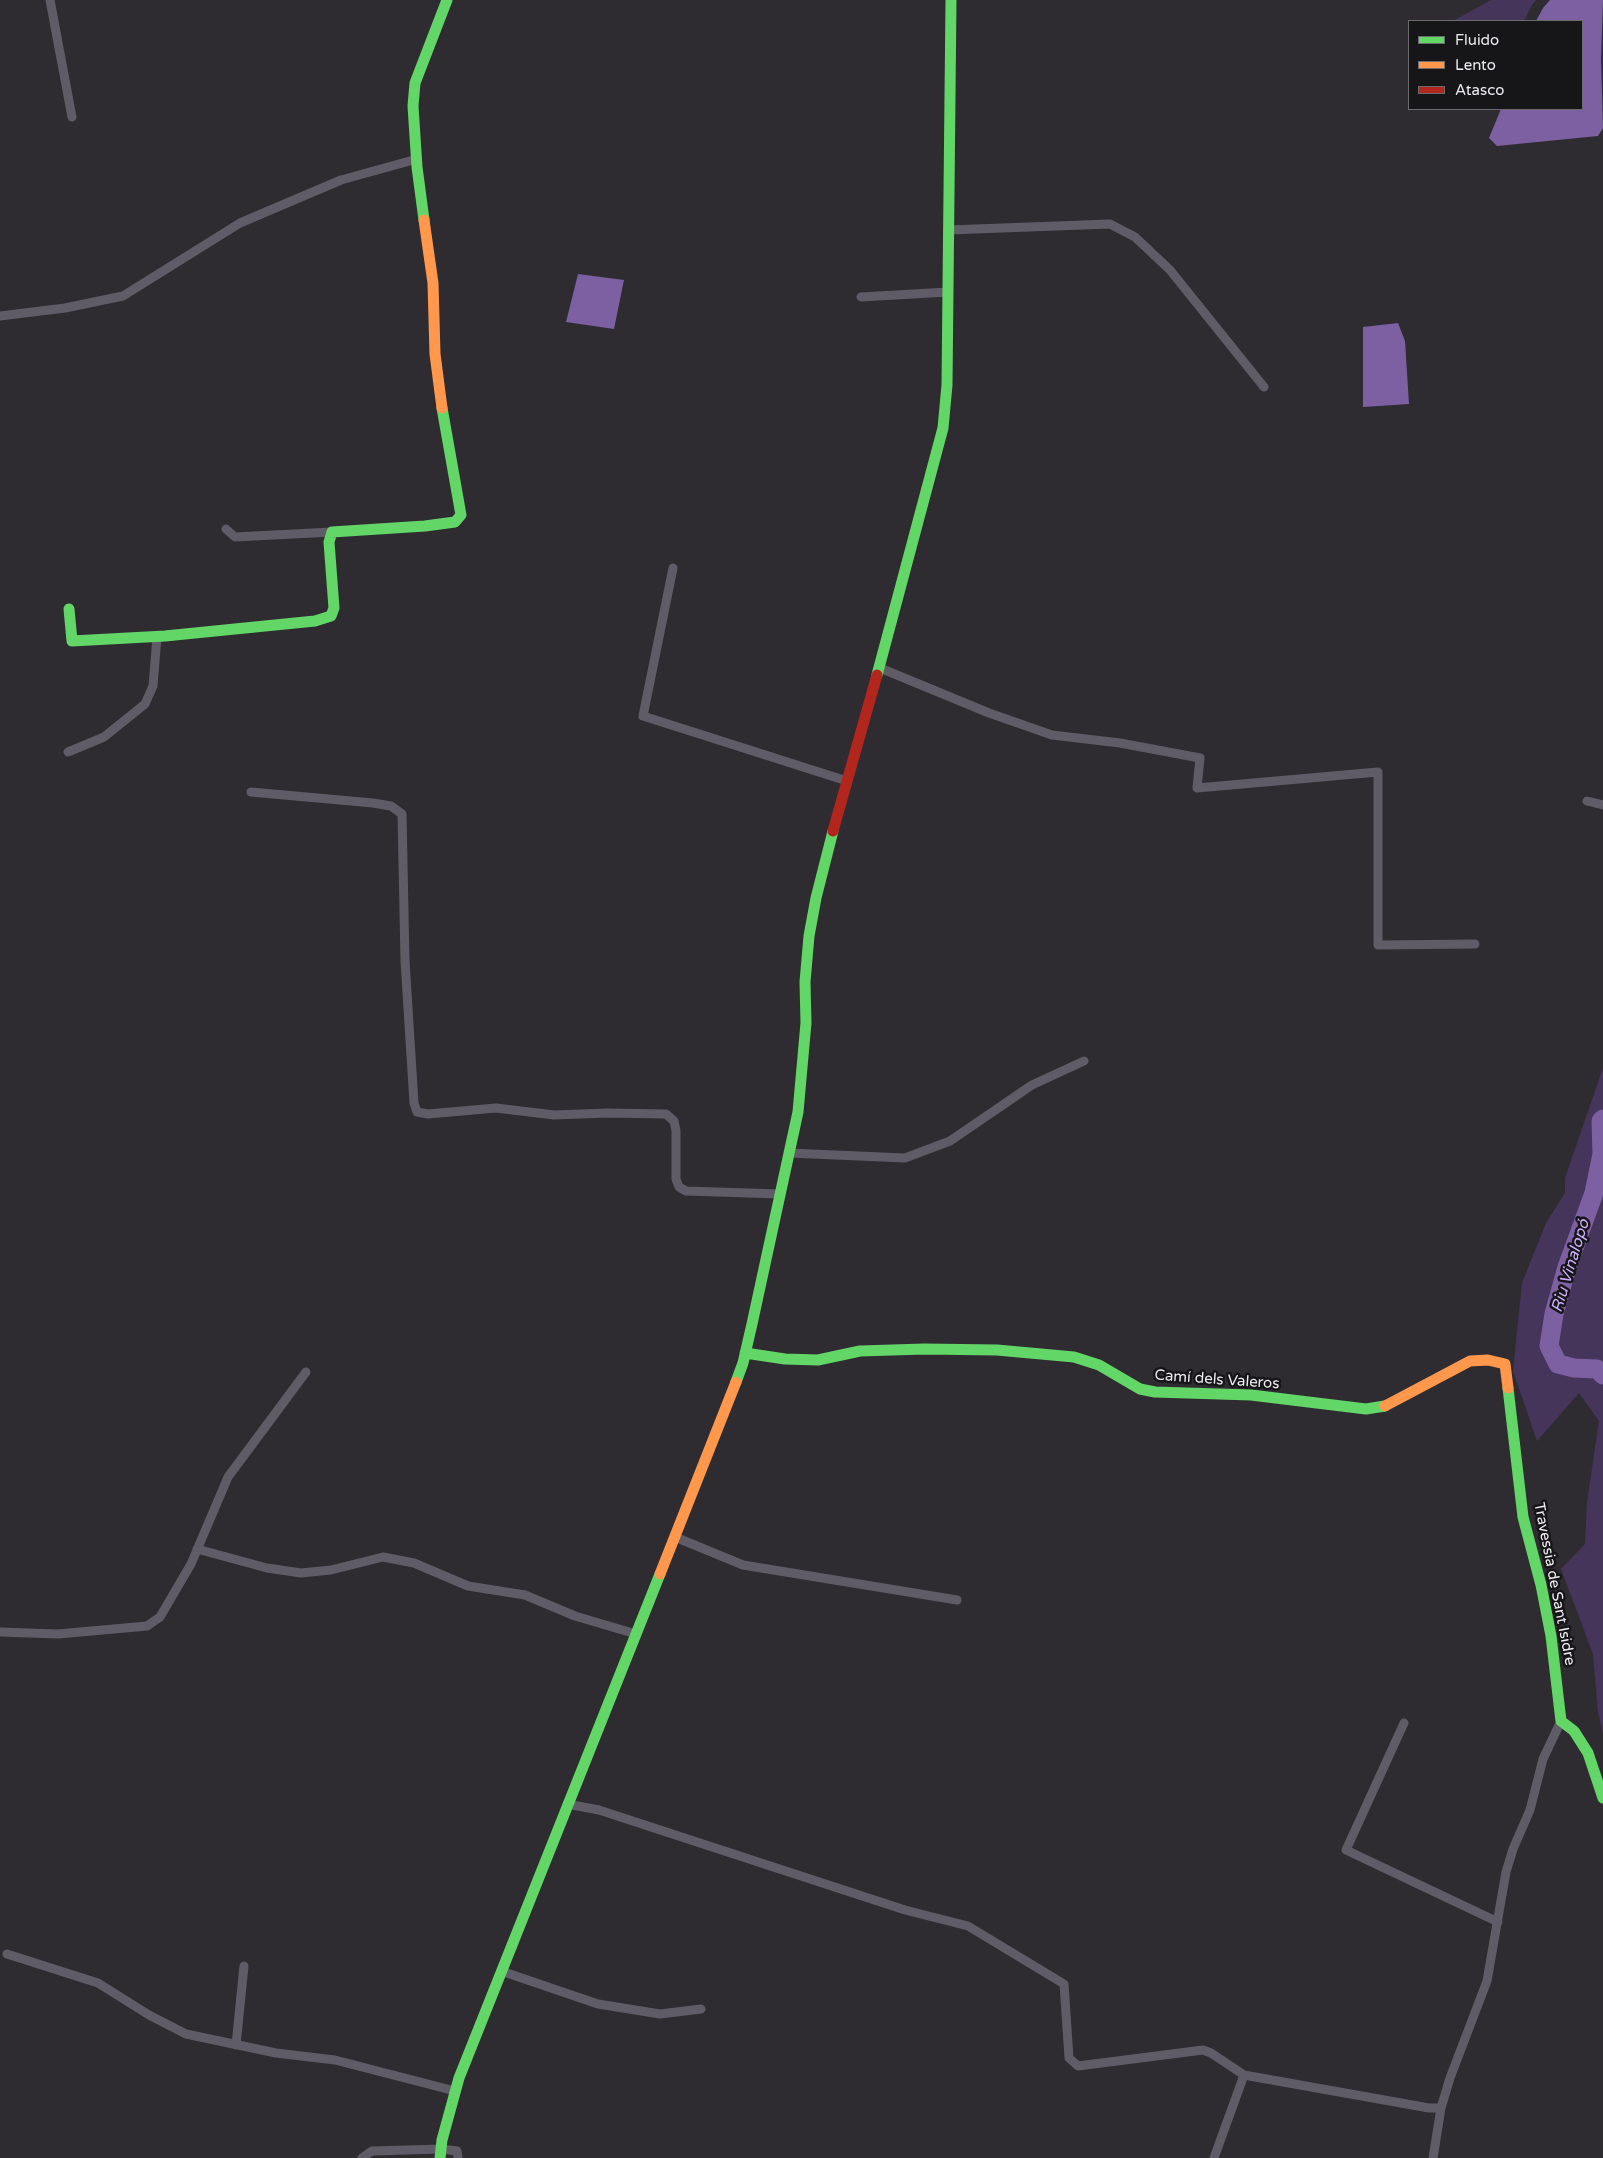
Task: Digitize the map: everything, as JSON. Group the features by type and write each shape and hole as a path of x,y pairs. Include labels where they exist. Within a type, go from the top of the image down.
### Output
{"street":[{"path":"50,0 72,117"},
{"path":"226,529 235,537 332,532 425,526 455,522 460,515 442,414 436,354 433,283 417,159 413,106 415,83 447,0"},
{"path":"441,2154 455,2091 567,1804 726,1410 745,1354 798,1112 806,1024 805,982 809,936 816,898 880,668 943,428 947,385 951,0"},
{"path":"0,316 65,308 122,296 240,223 341,180 417,159"},
{"path":"948,230 1110,224 1135,237 1170,270 1264,387"},
{"path":"861,297 948,292"},
{"path":"69,609 72,641 157,636 315,621 331,616 334,608 329,542 332,532"},
{"path":"673,568 643,716 847,781"},
{"path":"68,752 104,737 145,704 153,686 157,636"},
{"path":"880,668 989,714 1052,735 1120,743 1200,758 1197,788 1378,772 1378,945 1475,944"},
{"path":"251,792 373,803 392,806 402,814 405,961 414,1103 418,1112 428,1114 496,1108 554,1115 607,1113 666,1114 674,1121 676,1132 676,1179 679,1187 686,1191 780,1194"},
{"path":"1587,800 1603,805"},
{"path":"789,1153 905,1158 950,1141 1032,1085 1084,1061"},
{"name":"Camí dels Valeros","path":"745,1354 785,1359 818,1360 860,1352 924,1349 997,1350 1074,1357 1099,1365 1140,1388 1155,1392 1251,1395 1366,1409 1384,1406 1470,1361 1488,1360 1505,1364"},
{"name":"Travessia de Sant Isidre","path":"1505,1364 1523,1518 1541,1585 1551,1636 1559,1694 1560,1721"},
{"path":"0,1632 58,1634 147,1626 160,1617 197,1549 228,1477 306,1372"},
{"path":"675,1536 743,1565 957,1600"},
{"path":"197,1549 267,1568 301,1573 331,1570 383,1557 414,1563 468,1586 525,1595 575,1616 636,1634"},
{"path":"1433,2158 1442,2108 1450,2078 1487,1982 1506,1872 1513,1849 1530,1810 1543,1759 1560,1721 1574,1731 1588,1753 1603,1798"},
{"path":"1404,1723 1346,1850 1498,1922"},
{"path":"567,1804 599,1810 905,1910 968,1926 1064,1984 1070,2058 1078,2066 1203,2050 1211,2053 1244,2075 1429,2108 1442,2108"},
{"path":"7,1954 98,1983 148,2015 186,2034 276,2054 335,2060 455,2091"},
{"path":"236,2045 244,1966"},
{"path":"501,1971 598,2004 660,2014 701,2009"},
{"path":"1214,2158 1244,2075"},
{"path":"362,2158 372,2151 441,2154 457,2151 458,2158"}],"shaded area":[{"path":"1491,0 1536,0 1524,20 1455,20"},
{"path":"1550,0 1603,0 1601,59 1603,128 1598,136 1497,146 1489,138 1501,110 1583,110 1583,20 1537,20"},
{"path":"578,274 624,280 614,329 566,322"},
{"path":"1398,323 1405,341 1409,404 1363,407 1363,327"},
{"path":"1603,1068 1603,1734 1598,1712 1593,1654 1561,1569 1585,1544 1587,1502 1599,1421 1579,1393 1537,1441 1513,1371 1522,1283 1546,1223 1565,1193 1565,1178"}],"waterway":[{"name":"Riu Vinalopó","path":"1603,1119 1601,1121 1602,1154 1594,1193 1567,1267 1554,1314 1549,1346 1558,1364 1574,1368 1597,1369 1603,1375"}],"traffic: fast":[{"path":"424,220 417,167 413,106 415,83 447,0"},
{"path":"877,675 943,428 947,385 951,0"},
{"path":"69,609 72,641 165,636 315,621 331,616 334,608 329,542 332,532 425,526 455,522 461,515 442,408"},
{"path":"736,1382 743,1363 752,1324 798,1112 806,1023 805,982 809,936 816,898 833,831"},
{"path":"745,1353 785,1359 818,1360 860,1351 924,1349 997,1350 1074,1357 1099,1365 1140,1389 1155,1392 1251,1395 1366,1409 1385,1406"},
{"path":"1508,1388 1523,1517 1541,1585 1551,1636 1561,1721 1574,1731 1588,1753 1603,1798"},
{"path":"440,2158 442,2140 459,2078 660,1574"}],"traffic: slow":[{"path":"424,220 433,283 435,354 442,408"},
{"path":"1385,1406 1470,1361 1488,1360 1505,1364 1508,1388"},
{"path":"660,1574 736,1382"}],"traffic: jam":[{"path":"833,831 877,675"}]}
